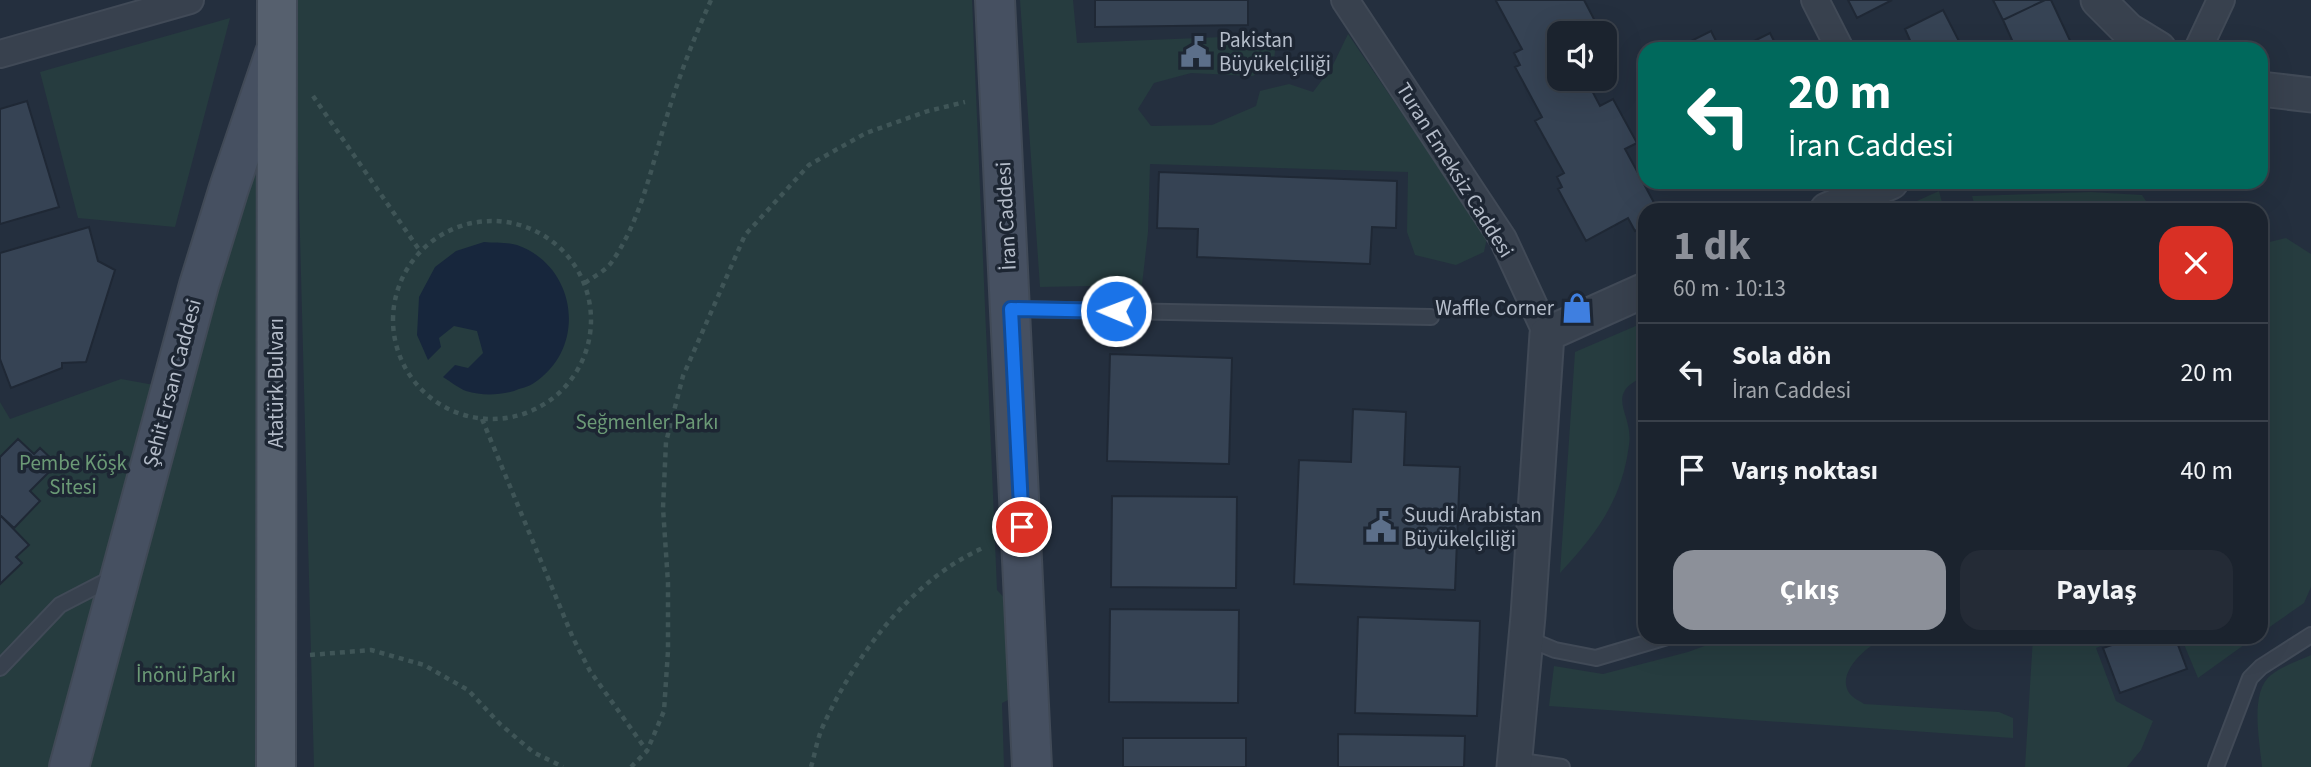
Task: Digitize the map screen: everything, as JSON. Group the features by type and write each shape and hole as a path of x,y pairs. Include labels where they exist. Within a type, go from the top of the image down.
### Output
{"main road":[{"name":"Atatürk Bulvarı","path":"276,767 277,0"},
{"name":"İran Caddesi","path":"995,0 1032,767"},
{"name":"Şehit Ersan Caddesi","path":"69,767 199,285 278,44"}],"street":[{"path":"0,54 190,0"},
{"name":"Turan Emeksiz Caddesi","path":"1345,0 1503,239 1547,334 1527,638 1515,763"},
{"path":"1815,0 1836,42"},
{"path":"2098,0 2129,30 2148,42"},
{"path":"2201,42 2221,0"},
{"path":"2268,90 2311,96"},
{"path":"1843,203 1875,189"},
{"path":"1547,334 1638,293"}],"lane":[{"path":"1011,309 1431,317"},
{"path":"0,668 60,605 121,573"},
{"path":"2216,767 2250,678 2261,667 2311,635"},
{"path":"1527,638 1555,650 1596,658 1643,644"},
{"path":"1515,763 1562,767"}],"path":[{"path":"585,283 610,265 630,227 691,46 711,0"},
{"path":"310,90 420,251"},
{"path":"631,767 647,751 664,711 668,651 668,583 663,508 666,442 683,376 746,235 809,165 866,133 928,111 1000,95"},
{"path":"478,221 511,222 542,234 568,255 585,283 593,316 588,349 572,379 547,403 516,416 482,419 451,411 425,393 405,368 394,338 393,307 402,277 420,251 447,231 478,221"},
{"path":"482,419 573,638 590,671 647,751"},
{"path":"811,767 822,727 859,660 910,598 962,557 986,547"},
{"path":"276,658 372,650 424,665 468,690 533,752 563,767"}],"green space":[{"name":"Seğmenler Parkı","path":"298,0 972,0 997,590 1009,603 1018,695 1002,703 1004,767 314,767 296,85"},
{"path":"1020,0 1073,0 1077,43 1247,36 1276,42 1274,60 1253,76 1191,73 1154,83 1138,109 1151,126 1212,125 1256,106 1260,91 1289,84 1313,92 1332,67 1348,34 1487,238 1484,252 1456,265 1415,255 1407,232 1408,172 1150,164 1148,232 1142,285 1040,287"},
{"path":"230,18 175,227 78,218 40,72"},
{"name":"İnönü Parkı","path":"278,44 276,767 0,767 0,402 10,419 121,379 171,388"},
{"path":"1939,191 1942,203 1912,203"},
{"path":"2091,192 2142,195 2147,203 1974,203 1972,196"},
{"path":"2286,238 2311,254 2311,587 2304,603 2268,628 2268,242"},
{"path":"1638,325 1638,380 1625,390 1622,398 1629,434 1626,465 1606,515 1560,573 1575,352"},
{"path":"1710,644 1874,644 1850,668 1846,686 1853,697 1864,704 1999,712 2013,718 2013,738 1549,706 1554,666 1603,674"},
{"path":"2033,644 2105,644 2096,648 2116,701 2153,721 2141,750 2127,767 2025,767"},
{"path":"2184,644 2245,644 2198,678"},
{"path":"2311,655 2311,767 2262,767 2258,705 2264,683 2280,669"}],"water":[{"path":"484,242 517,245 537,256 553,270 563,289 568,309 568,329 563,350 551,368 530,386 496,394 466,391 443,377 455,365 468,368 483,353 477,331 454,326 439,338 441,347 428,360 417,335 419,297 435,267 456,251"}],"building":[{"path":"1095,0 1248,0 1248,25 1095,27"},
{"path":"1584,0 1595,21 1547,21 1547,91 1592,91 1600,106 1613,99 1637,143 1625,149 1638,173 1638,189 1647,189 1654,203 1638,203 1638,229 1635,231 1628,218 1586,241 1558,189 1562,187 1557,177 1564,173 1535,121 1542,117 1515,67 1520,65 1514,53 1522,49 1496,1"},
{"path":"1848,0 1892,0 1857,18"},
{"path":"1993,0 2045,0 2003,20"},
{"path":"2045,0 2051,0 2071,42 2013,42 2003,20"},
{"path":"1943,10 1959,42 1911,42 1905,29"},
{"path":"1711,31 1716,42 1689,42"},
{"path":"1770,33 1774,42 1752,42"},
{"path":"27,101 59,207 0,224 0,109"},
{"path":"1159,172 1397,181 1396,228 1372,227 1370,264 1197,257 1198,229 1157,228"},
{"path":"89,227 98,261 115,270 86,362 62,363 62,368 11,388 0,359 0,253"},
{"path":"1110,354 1232,358 1229,464 1107,461"},
{"path":"1353,409 1406,412 1404,465 1460,467 1455,590 1294,584 1299,460 1351,462"},
{"path":"18,439 34,454 40,448 57,464 30,491 40,501 14,528 0,515 0,457"},
{"path":"1112,496 1237,497 1236,588 1111,587"},
{"path":"0,515 29,545 16,557 22,563 0,584"},
{"path":"1110,609 1239,610 1238,703 1109,702"},
{"path":"1358,617 1480,621 1477,716 1355,713"},
{"path":"2115,644 2178,644 2187,669 2120,693 2103,648"},
{"path":"1338,734 1465,736 1464,767 1338,767"},
{"path":"1123,738 1246,738 1246,767 1123,767"}],"place":[{"name":"Pakistan Büyükelçiliği","path":"1196,52"},
{"name":"Waffle Corner","path":"1577,308"},
{"name":"Suudi Arabistan Büyükelçiliği","path":"1381,527"}],"route":[{"path":"1022,527 1011,309 1116,311"}],"park label":[{"name":"Pembe Köşk Sitesi","path":"73,475"}]}
